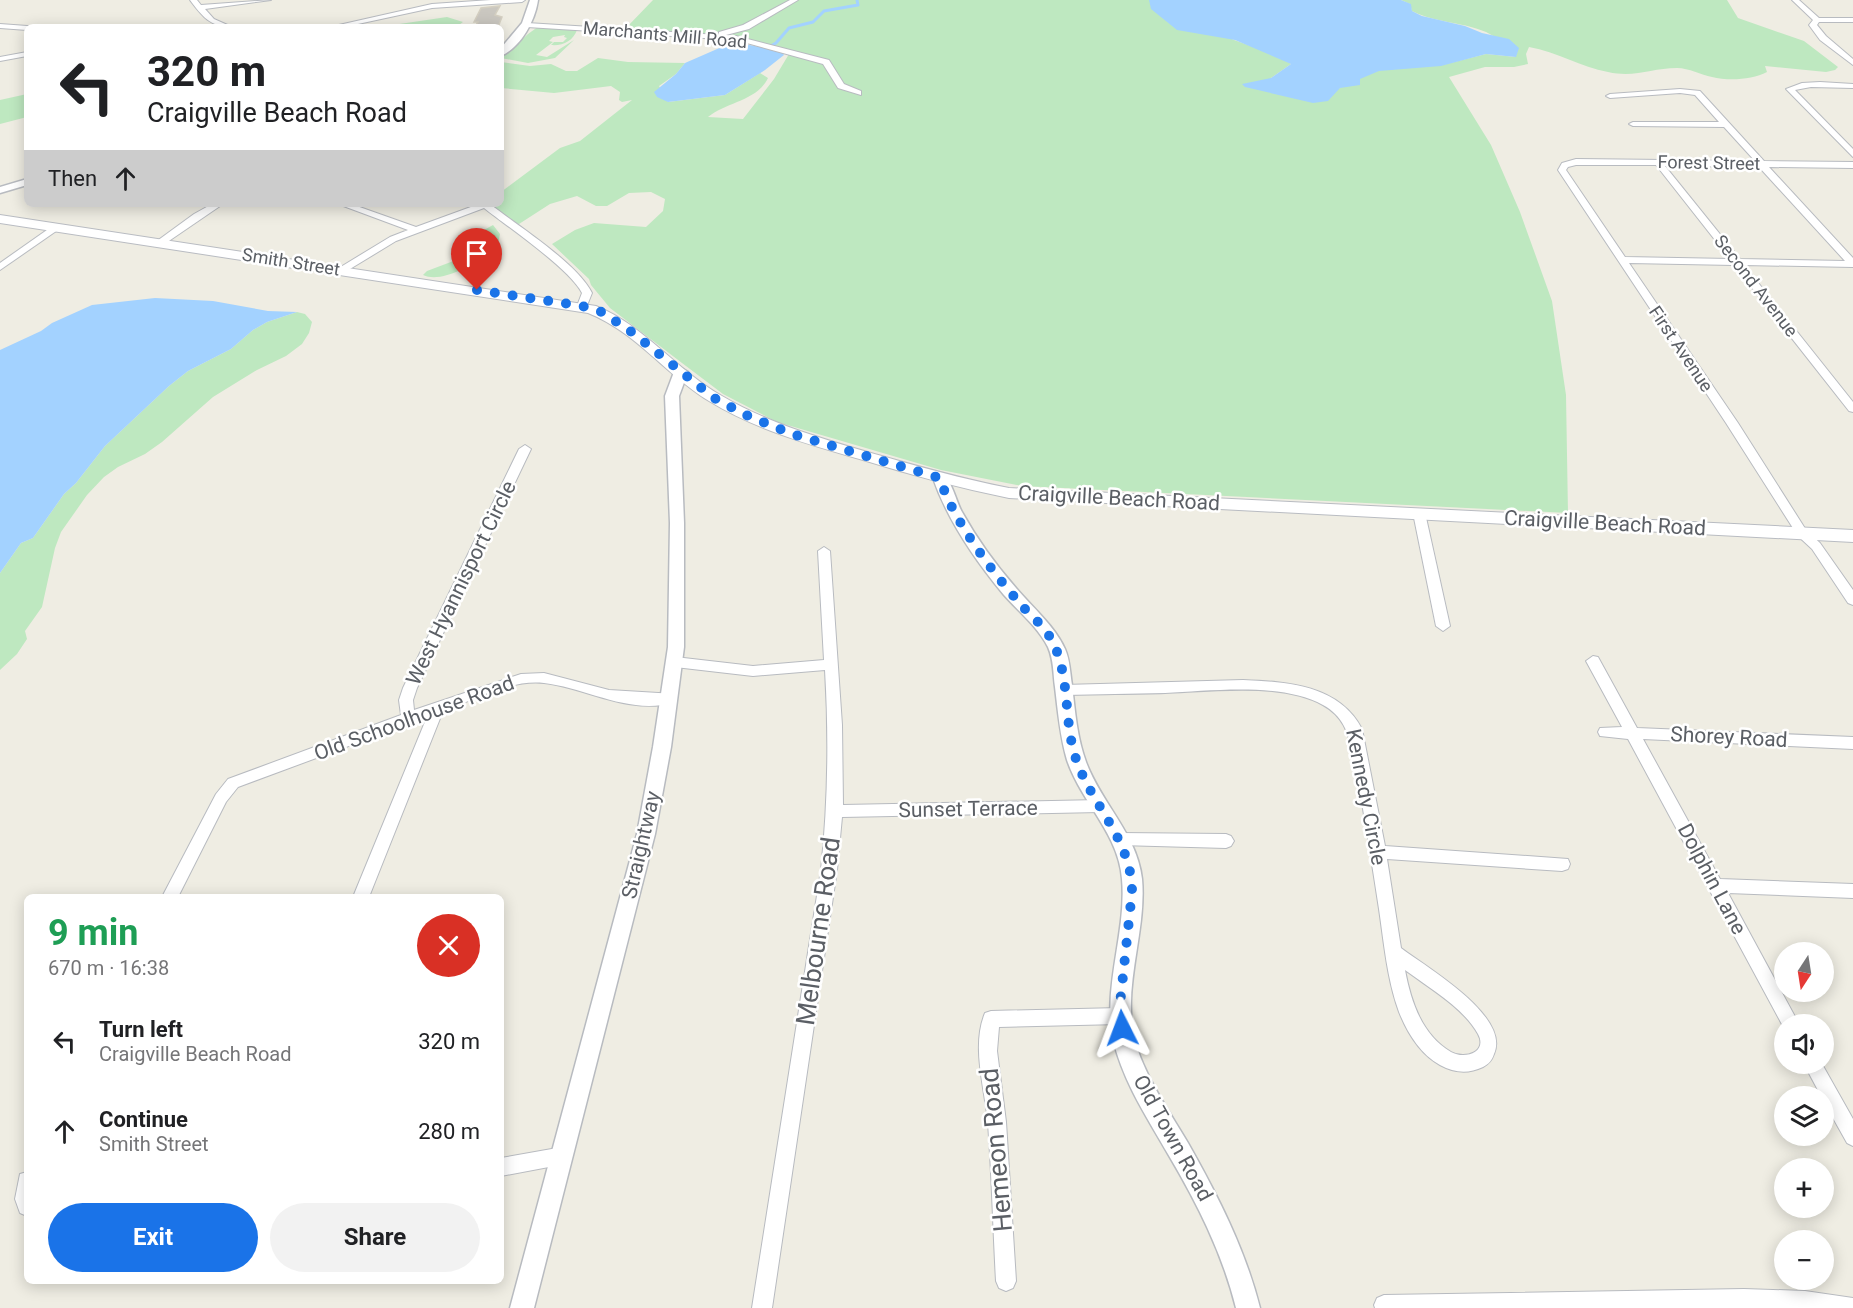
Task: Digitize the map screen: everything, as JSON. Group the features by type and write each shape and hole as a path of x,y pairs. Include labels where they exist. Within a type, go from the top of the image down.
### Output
{"main road":[{"name":"Smith Street","path":"0,219 582,306"},
{"name":"Craigville Beach Road","path":"582,306 613,318 714,398 768,425 940,478 1009,493 1853,536"}],"street":[{"path":"192,0 211,21 220,24"},
{"path":"200,7 211,8 268,0"},
{"path":"349,24 441,5 522,0"},
{"path":"504,50 527,25 534,0"},
{"path":"735,34 795,0"},
{"path":"1795,0 1817,20 1853,20"},
{"path":"1817,20 1814,28 1853,63"},
{"name":"Marchants Mill Road","path":"527,25 714,36 735,34 826,62 841,86 858,93"},
{"path":"0,26 24,28"},
{"path":"0,58 24,55"},
{"path":"0,67 17,63 21,60 18,57"},
{"path":"1853,86 1803,85 1790,89 1853,154"},
{"path":"1610,96 1692,91 1700,95 1853,264"},
{"path":"1633,124 1727,125"},
{"name":"Forest Street","path":"1565,165 1576,162 1853,165"},
{"name":"Second Avenue","path":"1659,163 1853,409"},
{"name":"First Avenue","path":"1565,165 1562,169 1564,176 1732,423 1802,533 1816,546 1853,600"},
{"path":"0,190 24,183"},
{"path":"160,243 214,207"},
{"path":"350,207 415,230"},
{"path":"342,270 393,239 477,207"},
{"path":"489,207 550,254 583,285 588,295 582,306"},
{"path":"0,267 57,227"},
{"path":"1621,261 1853,264"},
{"name":"Straightway","path":"522,1308 646,834 670,698 675,662 677,523 672,396 681,372"},
{"name":"West Hyannisport Circle","path":"408,719 406,700 410,687 525,449"},
{"name":"Old Town Road","path":"940,478 948,502 995,574 1050,637 1059,656 1076,758 1100,806 1120,839 1132,879 1131,913 1124,961 1120,1016 1125,1040 1135,1072 1220,1224 1239,1274 1248,1308"},
{"path":"1419,513 1443,626"},
{"name":"Melbourne Road","path":"762,1308 829,870 835,811 835,725 824,551"},
{"name":"Dolphin Lane","path":"1593,661 1786,1014"},
{"path":"675,662 753,671 831,664"},
{"name":"Old Schoolhouse Road","path":"172,894 221,798 232,783 484,690 531,678 555,680 628,698 670,698"},
{"name":"Kennedy Circle","path":"1064,690 1260,687 1296,691 1325,699 1350,718 1355,729 1394,952 1407,1009 1422,1036 1436,1051 1449,1060 1471,1063 1482,1058 1488,1049 1489,1037 1479,1018 1394,952"},
{"path":"362,894 437,709"},
{"name":"Shorey Road","path":"1605,732 1853,743"},
{"name":"Sunset Terrace","path":"835,811 1100,806"},
{"path":"1120,839 1226,841"},
{"path":"1378,852 1562,864"},
{"path":"1716,886 1853,891"},
{"name":"Hemeon Road","path":"1006,1281 996,1122 988,1051 991,1019 1120,1016"},
{"path":"1818,1074 1853,1137"},
{"path":"504,1166 563,1156"},
{"path":"1384,1305 1700,1304 1805,1301 1853,1308"}],"green space":[{"path":"653,0 1151,0 1234,40 1279,56 1291,64 1271,78 1338,89 1361,75 1390,68 1442,65 1486,54 1516,57 1495,37 1486,32 1422,15 1412,11 1410,4 1401,0 1727,0 1738,18 1804,41 1838,67 1826,72 1765,66 1767,72 1761,75 1732,79 1712,77 1677,68 1618,74 1588,67 1529,47 1526,54 1528,64 1514,67 1485,67 1449,77 1491,145 1520,212 1552,301 1566,395 1568,513 1022,486 941,470 777,422 723,394 610,308 591,285 589,279 552,244 575,230 594,223 646,227 663,211 665,199 651,192 629,193 607,206 596,206 577,196 550,204 519,224 508,221 494,207 504,207 504,190 560,148 580,141 632,100 622,102 619,100 620,92 611,86 554,93 504,88 504,62 530,66 551,64 566,71 577,71 598,58 628,62 685,63 676,74 659,86 668,102 725,95 760,73 768,78 757,92 708,117 743,119 774,79 789,54 739,40 701,34 626,28"},
{"path":"447,17 463,22 460,24 399,24"},
{"path":"536,28 577,30 570,40 560,45 551,45 554,42 563,42 567,38 564,37 565,35 553,37 549,41 553,42 536,55 547,57 574,40 555,58 528,63 504,59 504,55"},
{"path":"24,95 24,118 0,124 0,100"},
{"path":"493,225 500,234 498,246 473,264 441,277 423,275 427,271 472,254 484,230"},
{"path":"297,312 305,314 312,322 309,333 302,344 286,356 257,370 213,397 162,442 145,454 118,467 104,477 87,495 61,532 55,548 42,607 25,631 27,639 17,654 0,670 0,573 21,543 33,538 64,494 76,483 105,446 169,386 188,371 231,349 253,330 267,322"}],"water":[{"path":"1149,0 1401,0 1411,4 1412,11 1422,16 1509,39 1519,48 1516,57 1486,54 1441,66 1379,71 1360,79 1360,85 1340,88 1328,101 1313,103 1245,87 1242,84 1271,78 1291,64 1235,40 1177,30 1151,9"},
{"path":"739,43 781,51 784,55 725,95 668,102 657,97 654,92 676,74 685,63 724,46"},
{"path":"155,298 213,301 268,311 297,312 267,322 253,330 231,349 188,371 169,386 105,446 76,483 64,494 33,538 21,543 0,573 0,350 92,305"}],"building":[{"path":"500,6 495,15 502,17 499,24 474,22 481,8"}],"waterway":[{"path":"767,48 776,43 789,28 813,22 824,11 858,5 857,0"}],"route":[{"path":"477,290 582,306 602,312 633,333 714,398 746,415 792,434 940,478 948,502 995,574 1050,637 1059,656 1068,724 1076,758 1082,774 1120,839 1130,867 1131,913 1120,1004 1122,1028"}]}
